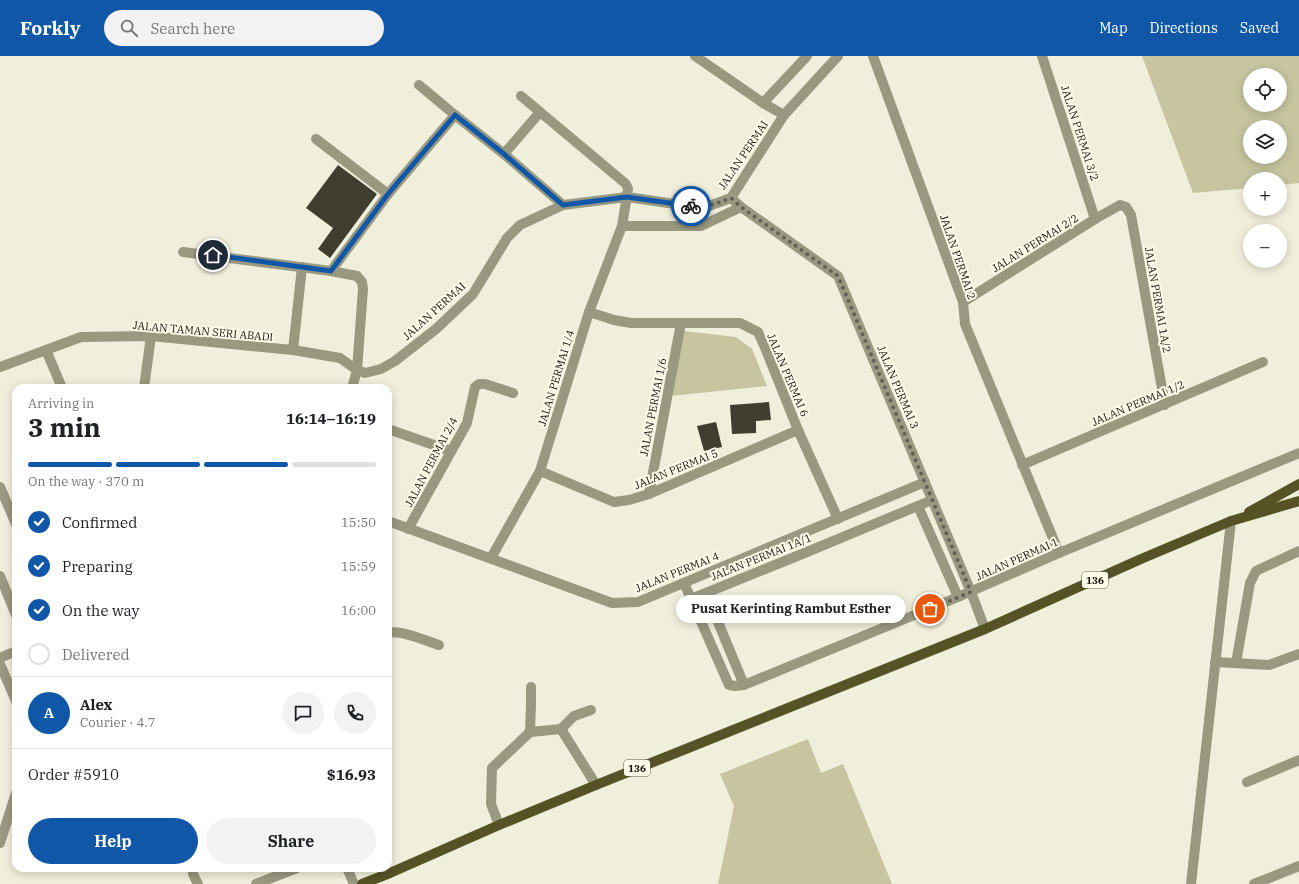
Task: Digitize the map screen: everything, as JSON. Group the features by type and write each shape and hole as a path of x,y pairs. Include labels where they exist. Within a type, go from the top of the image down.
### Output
{"main road":[{"name":"136","path":"362,884 498,825 985,629 1231,521 1299,484"},
{"name":"136","path":"1231,521 1299,501"}],"street":[{"path":"695,56 763,103 784,115"},
{"path":"763,103 807,56"},
{"name":"JALAN PERMAI","path":"357,370 365,373 381,369 401,357 436,329 473,294 507,238 520,225 563,205 627,197 703,208 731,198 784,115 838,56"},
{"name":"JALAN PERMAI 2","path":"873,56 963,302 965,324 1059,553"},
{"name":"JALAN PERMAI 3/2","path":"1042,56 1095,219"},
{"path":"419,84 563,205"},
{"path":"521,96 626,184 628,189 627,197"},
{"path":"504,154 540,112"},
{"path":"331,271 388,194 455,115"},
{"path":"316,139 388,194"},
{"name":"JALAN PERMAI 1/4","path":"491,558 540,470 589,312 622,226 627,197"},
{"name":"JALAN PERMAI 3","path":"731,198 741,207 838,276 971,592 985,629"},
{"name":"JALAN PERMAI 2/2","path":"963,302 1095,219 1120,205"},
{"name":"JALAN PERMAI 1A/2","path":"1120,205 1126,207 1131,215 1164,405"},
{"path":"622,226 701,226 741,207"},
{"path":"183,252 331,271 357,276 362,282 363,289 357,370 353,384"},
{"path":"293,350 302,267"},
{"name":"JALAN PERMAI 6","path":"589,312 614,320 631,323 740,323 758,332 798,430 838,519"},
{"name":"JALAN PERMAI 1/6","path":"649,494 681,323"},
{"path":"145,384 151,336"},
{"name":"JALAN TAMAN SERI ABADI","path":"0,367 81,337 151,336 293,350 340,358 357,370"},
{"path":"46,350 60,384"},
{"name":"JALAN PERMAI 1/2","path":"1022,465 1262,362"},
{"name":"JALAN PERMAI 2/4","path":"408,529 467,423 475,387 479,384 513,393"},
{"path":"392,430 451,452"},
{"name":"JALAN PERMAI 5","path":"540,470 614,502 629,500 649,494 798,430"},
{"name":"JALAN PERMAI 1","path":"744,685 971,592 1059,553 1299,453"},
{"name":"JALAN PERMAI 4","path":"392,523 612,603 638,602 925,482"},
{"path":"0,487 12,515"},
{"name":"JALAN PERMAI 1A/1","path":"744,685 706,593 932,500"},
{"path":"918,506 958,597"},
{"path":"1188,883 1231,521"},
{"path":"1236,663 1250,583 1256,571 1299,551"},
{"path":"0,576 12,605"},
{"path":"684,583 729,684 735,686 744,685"},
{"path":"691,599 706,593"},
{"path":"392,632 400,632 439,644"},
{"path":"0,658 12,653"},
{"path":"1215,662 1269,665 1299,654"},
{"path":"0,664 12,692"},
{"path":"530,732 531,687"},
{"path":"498,825 491,804 492,768 530,732 561,729 574,716 591,710"},
{"path":"561,729 596,785"},
{"path":"1247,782 1299,760"},
{"path":"0,843 12,805"},
{"path":"1254,884 1299,866"},
{"path":"193,872 198,884"},
{"path":"256,884 287,872"},
{"path":"349,872 354,884"}],"green space":[{"path":"1142,56 1299,56 1299,183 1287,184 1287,172 1243,172 1243,189 1193,193"},
{"path":"684,331 736,337 752,349 767,386 671,396"},
{"path":"808,739 821,773 843,764 892,884 718,884 734,806 720,774"}],"building":[{"path":"338,165 377,194 330,258 318,249 333,228 306,208"},
{"path":"769,402 771,420 756,421 756,433 732,434 730,405"},
{"path":"716,422 722,447 704,451 697,426"}],"way so far":[{"path":"691,206 703,208 731,198 741,207 838,276 971,592 930,609"}],"place":[{"name":"Pusat Kerinting Rambut Esther","path":"930,609"}],"route":[{"path":"213,255 331,271 388,194 455,115 504,154 563,205 627,197 691,206"}]}
